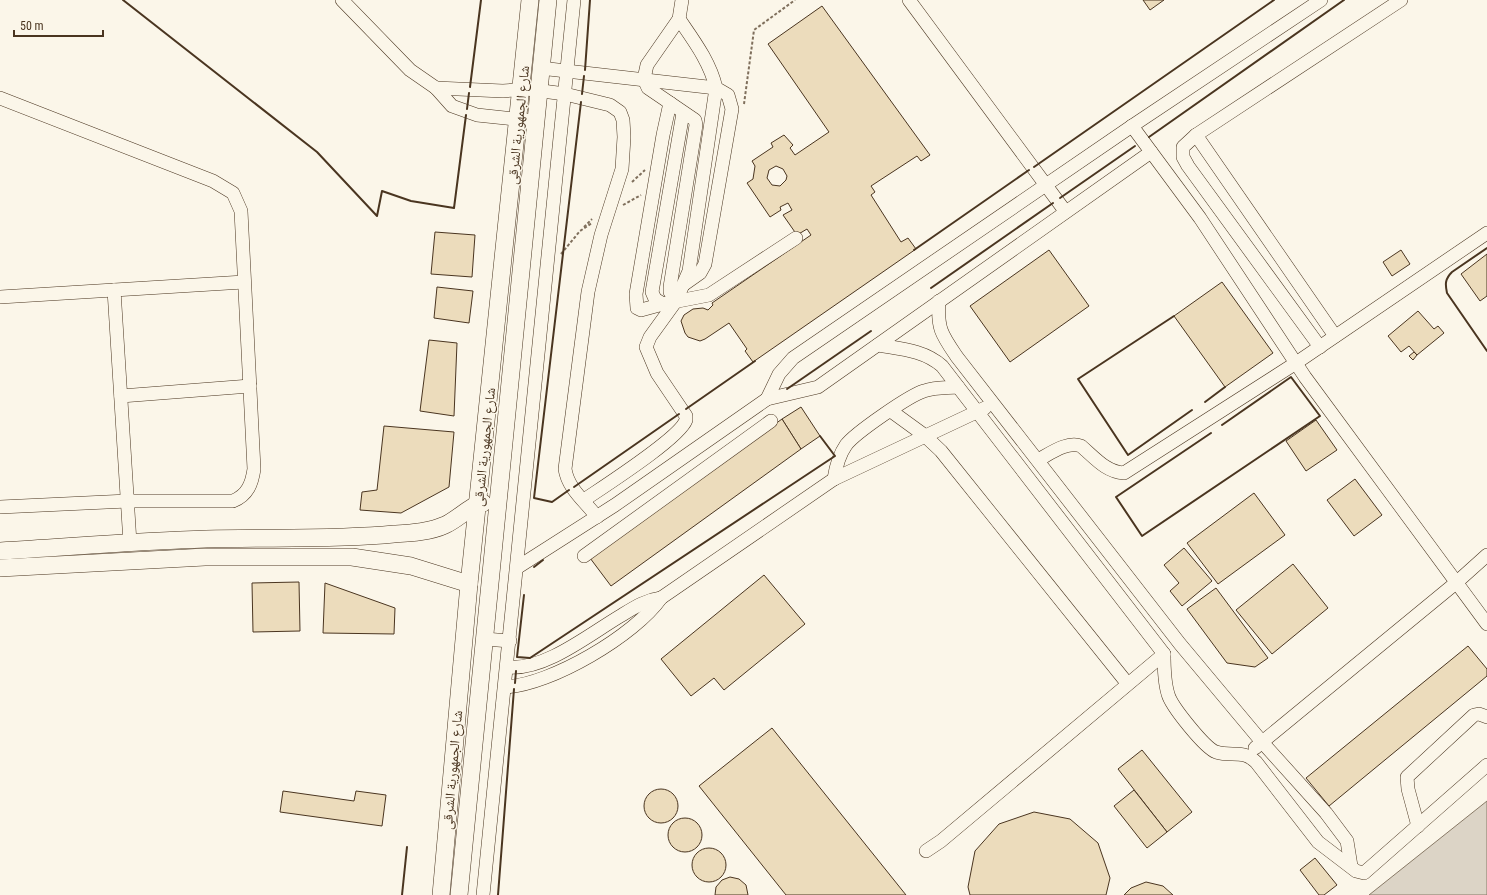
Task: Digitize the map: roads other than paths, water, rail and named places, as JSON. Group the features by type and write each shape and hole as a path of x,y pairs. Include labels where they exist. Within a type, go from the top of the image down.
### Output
{"main road":[{"name":"شارع الجمهورية الشرقى","path":"459,895 535,121 530,91 530,0"},
{"name":"شارع الجمهورية الشرقى","path":"441,895 469,584 518,119 540,68 548,0"},
{"path":"0,551 205,539 357,537 396,534 435,529 458,519 478,503 497,502"},
{"path":"205,539 205,557"},
{"path":"0,568 205,557 352,557 411,566 469,584"},
{"path":"466,624 485,633"}],"street":[{"path":"342,0 410,70 436,88 452,106 477,115 535,121"},
{"path":"483,895 508,667 518,567 518,545 574,0"},
{"path":"676,301 670,292 670,287 696,125 695,120 648,88 644,79 646,65 679,19 682,0"},
{"path":"909,0 1065,212"},
{"path":"767,399 779,374 793,358 1132,126 1321,0"},
{"path":"1320,347 1188,166 1183,156 1183,147 1196,135 1401,0"},
{"path":"584,500 680,431 686,420 686,416 657,373 646,348 650,337 676,301 689,271 716,88 704,57 679,19"},
{"path":"540,68 716,88 728,95 732,109 705,264 700,273 683,285"},
{"path":"436,88 530,91 565,94 602,102 610,105 620,112 623,120 624,136 622,168 601,235 588,292 565,469 570,487 584,500 597,517"},
{"path":"0,98 213,181 227,188 237,199 241,211 254,469 251,483 245,494 233,501 128,501 0,507"},
{"path":"670,103 663,135 636,294 637,308 641,310 662,304 709,295 796,238"},
{"path":"662,304 652,296 652,292 683,113"},
{"path":"1132,126 1200,218 1296,363 1487,624"},
{"path":"1196,135 1335,336"},
{"path":"518,567 615,505 767,399 818,387 1151,152"},
{"path":"1038,460 1070,444 1076,444 1082,446 1106,468 1115,473 1124,473 1296,363 1487,233"},
{"path":"0,297 244,282"},
{"path":"114,290 130,543"},
{"path":"939,301 938,317 941,332 957,357 992,405 1038,460 1180,644 1262,742 1326,813 1347,841 1351,866"},
{"path":"878,345 923,353 933,358 942,366 1164,654 1168,694 1172,703 1208,747 1225,753 1248,755 1262,768 1318,842 1359,873 1364,873 1487,765"},
{"path":"121,396 250,386"},
{"path":"834,479 840,454 856,435 913,396 923,391 958,387"},
{"path":"505,687 538,681 580,662 610,643 649,614 661,598 834,479 924,435 992,405"},
{"path":"891,411 924,435 955,467 1127,683"},
{"path":"584,556 771,421"},
{"path":"647,456 645,462 647,470 658,475"},
{"path":"615,505 629,524"},
{"path":"1248,755 1457,582 1487,555"},
{"path":"1100,571 1115,559"},
{"path":"508,667 521,668 535,664 569,647 644,602 661,598"},
{"path":"485,633 510,641"},
{"path":"926,851 941,841 1127,683 1164,654"},
{"path":"1418,826 1408,789 1407,777 1474,715 1479,714 1487,717"}]}
